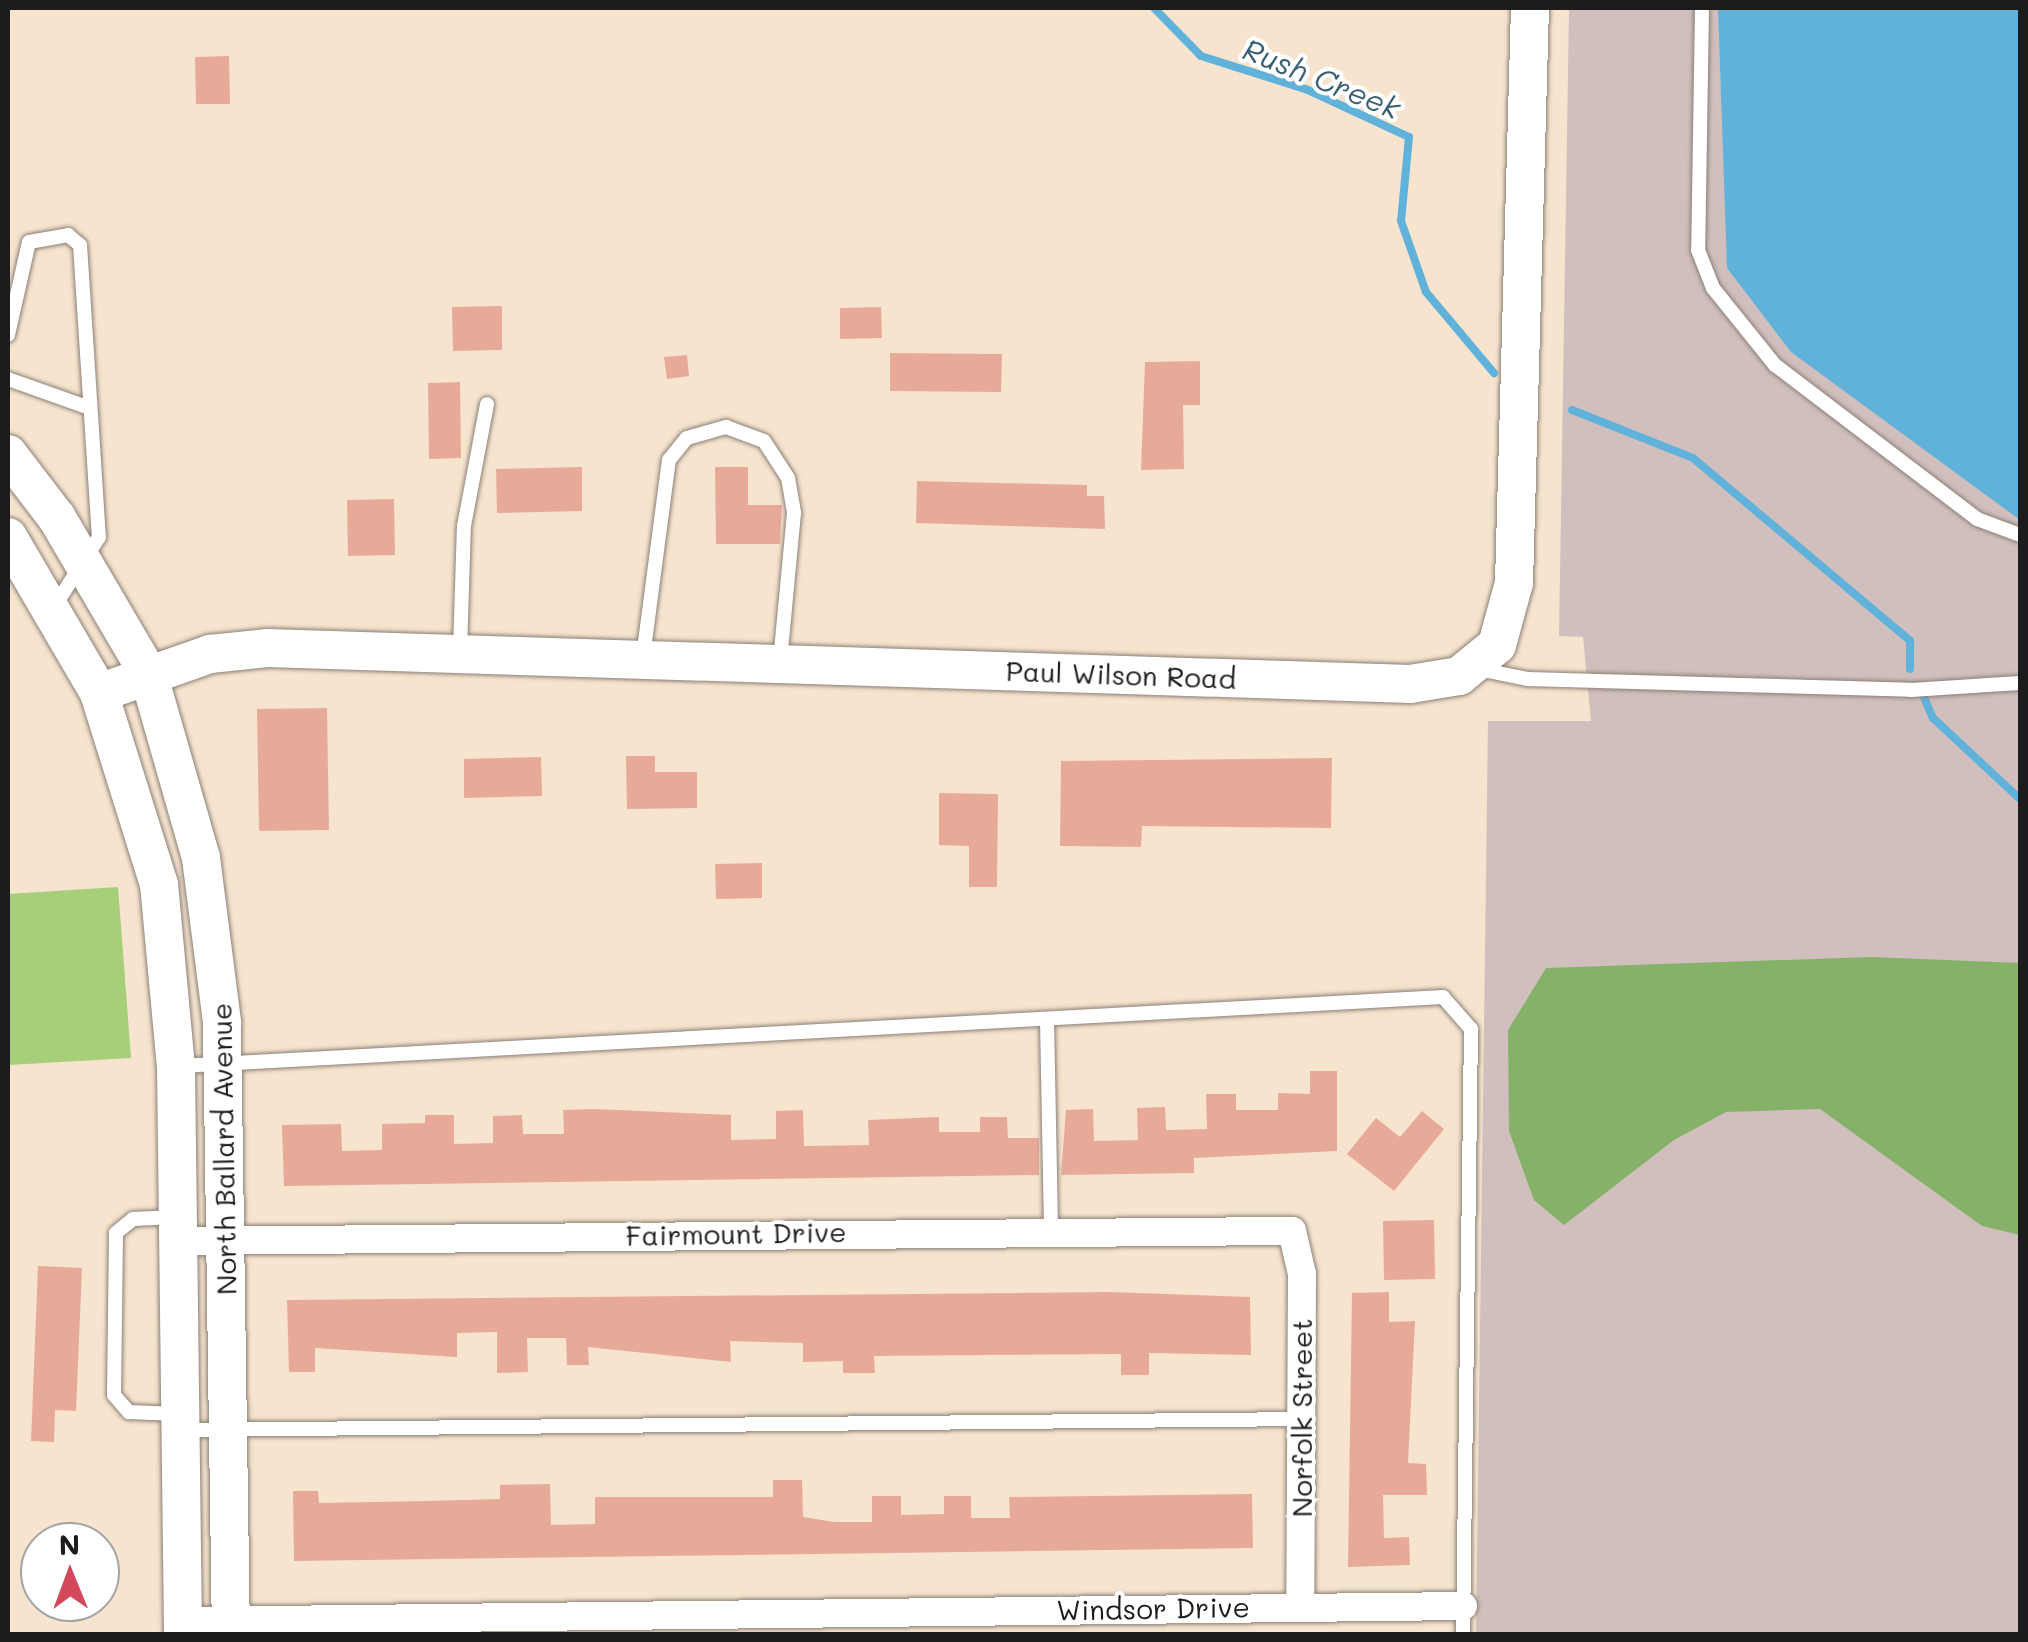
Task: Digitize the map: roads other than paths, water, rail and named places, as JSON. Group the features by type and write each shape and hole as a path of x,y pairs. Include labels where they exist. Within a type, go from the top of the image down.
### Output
{"main road":[{"path":"1472,668 1506,626 1517,552 1530,8"},
{"name":"North Ballard Avenue","path":"8,454 85,562 148,673 202,858 224,1064 230,1628"},
{"name":"North Ballard Avenue","path":"8,537 54,607 99,692 158,884 176,1066 183,1628"},
{"name":"Paul Wilson Road","path":"99,692 148,673 268,648 1410,684 1472,668"}],"street":[{"name":"Fairmount Drive","path":"180,1229 226,1240 1051,1230 1292,1231"},
{"name":"Norfolk Street","path":"1292,1231 1302,1274 1300,1606"},
{"name":"Windsor Drive","path":"183,1628 1463,1606"}],"lane":[{"path":"1702,8 1698,250 1714,288 1775,365 1976,519 2020,536"},
{"path":"8,335 29,242 68,236 80,245 84,406 100,473 99,537 54,607"},
{"path":"8,379 84,406"},
{"path":"460,652 464,526 487,404"},
{"path":"643,658 670,460 687,438 726,427 764,440 788,478 794,513 780,662"},
{"path":"1472,668 1528,680 1911,690 2020,683"},
{"path":"176,1066 1443,997 1462,1010 1471,1029 1463,1634"},
{"path":"1047,1019 1051,1230"},
{"path":"180,1229 133,1219 116,1233 114,1395 129,1412 228,1430 1301,1419"}],"water":[{"path":"1718,8 2020,8 2020,520 1791,352 1727,268"}],"waterway":[{"name":"Rush Creek","path":"1154,8 1201,56 1308,90 1409,137 1401,221 1426,292 1494,373"},
{"name":"Rush Creek","path":"1572,410 1693,458 1910,641 1910,669"},
{"name":"Rush Creek","path":"1923,695 1933,718 2020,799"}]}
